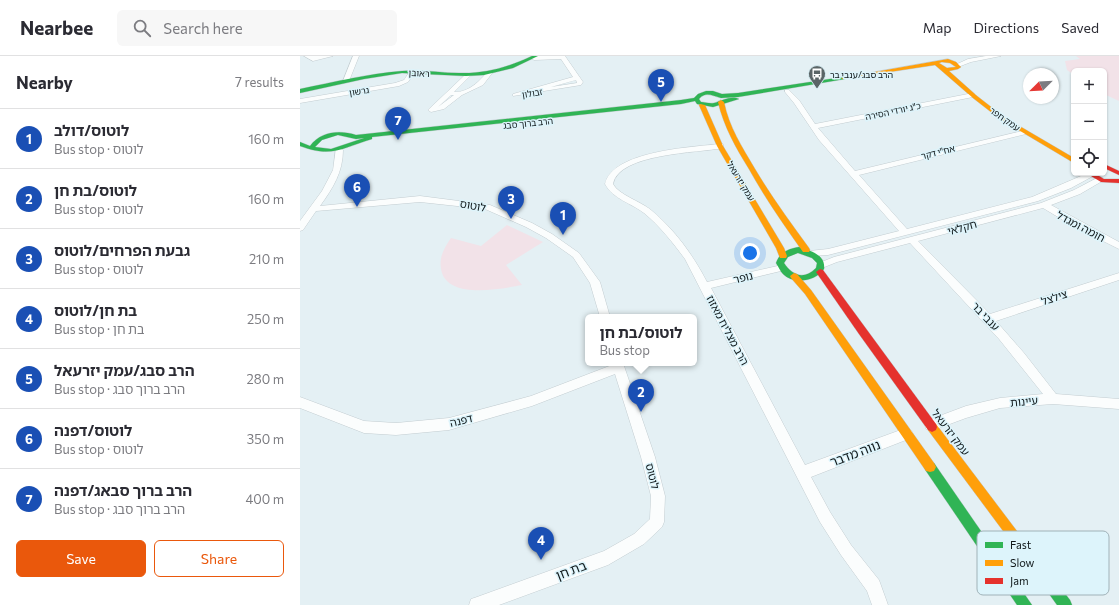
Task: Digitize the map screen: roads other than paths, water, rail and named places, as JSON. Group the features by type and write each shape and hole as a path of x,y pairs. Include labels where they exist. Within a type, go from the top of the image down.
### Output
{"street":[{"path":"307,56 313,60 330,56"},
{"path":"346,81 356,56"},
{"path":"955,65 978,56"},
{"path":"719,96 787,91 922,68 955,65 970,60 998,56"},
{"path":"535,57 563,57 576,78"},
{"name":"ראובן","path":"300,91 391,73 412,72 468,75 490,72 516,66 535,57"},
{"name":"עמק חפר","path":"955,65 961,77 994,106 1028,129 1071,153"},
{"path":"719,96 748,94 940,66"},
{"name":"עמק חפר","path":"940,66 973,95 1023,132 1071,159"},
{"name":"גרשון","path":"300,101 397,85 406,81 412,72"},
{"path":"468,75 432,110 442,108 460,94 481,84 490,72"},
{"name":"זבולון","path":"576,78 580,82 579,84 515,95 576,78"},
{"name":"ענבי בר","path":"787,91 798,102 813,127 854,174 909,236 989,319 1031,367 1053,399"},
{"path":"450,93 460,94"},
{"name":"כ\"ג יורדי הסירה","path":"813,127 973,95"},
{"name":"הרב ברוך סבג","path":"355,139 681,102 700,98 713,105 719,96"},
{"name":"עמק יזרעאל","path":"719,96 723,113 737,145 809,252"},
{"name":"עמק יזרעאל","path":"700,98 720,146 780,248 783,256"},
{"name":"אח\"י דקר","path":"854,174 1023,132"},
{"path":"300,139 320,139 340,134 355,139 349,147 340,150 322,151 316,150 312,146 300,144"},
{"path":"312,146 313,143 320,139"},
{"name":"הרב מצליח מאזוז","path":"720,146 645,158 613,174 609,179 609,184 612,189 638,205 666,228 678,243 705,286 825,517 846,550 873,586 880,605"},
{"path":"300,228 338,170 340,150"},
{"path":"1107,167 1119,173"},
{"name":"חקלאי","path":"821,269 834,260 1035,199 1068,186 1086,176"},
{"path":"1093,176 1100,180 1118,182"},
{"name":"חקלאי","path":"809,252 828,252 909,236 1044,205 1077,192 1100,180"},
{"name":"לוטוס","path":"312,210 420,199 487,207 529,225 549,236 576,255 595,282 604,314"},
{"name":"חומה ומגדל","path":"1044,205 1076,224 1119,246"},
{"path":"791,251 809,252 819,258 821,269 813,276 806,278 794,276 782,268 780,264 783,256 791,251"},
{"name":"נופר","path":"705,286 782,268"},
{"name":"עמק יזרעאל","path":"821,269 931,425 1010,531"},
{"path":"794,276 808,292 977,536"},
{"name":"צילצל","path":"989,319 1119,276"},
{"name":"לוטוס","path":"617,366 650,463 658,496 657,522"},
{"name":"דפנה","path":"300,402 364,427 396,429 449,424 532,402 617,366"},
{"name":"עיינות","path":"931,425 966,412 1000,403 1053,399 1119,404"},
{"name":"נווה מדבר","path":"803,473 906,434"},
{"name":"בת חן","path":"477,605 608,556 639,539 657,522"},
{"path":"1018,595 1025,605"},
{"name":"עמק יזרעאל","path":"1058,595 1065,605"}],"place":[{"name":"הרב סבג/ענבי בר","path":"817,89"},
{"name":"הרב סבג/עמק יזרעאל","path":"661,102"},
{"name":"הרב ברוך סבאג/דפנה","path":"398,140"},
{"name":"לוטוס/דפנה","path":"357,207"},
{"name":"גבעת הפרחים/לוטוס","path":"511,219"},
{"name":"לוטוס/דולב","path":"563,235"},
{"name":"לוטוס/בת חן","path":"641,412"},
{"name":"בת חן/לוטוס","path":"541,560"}]}
